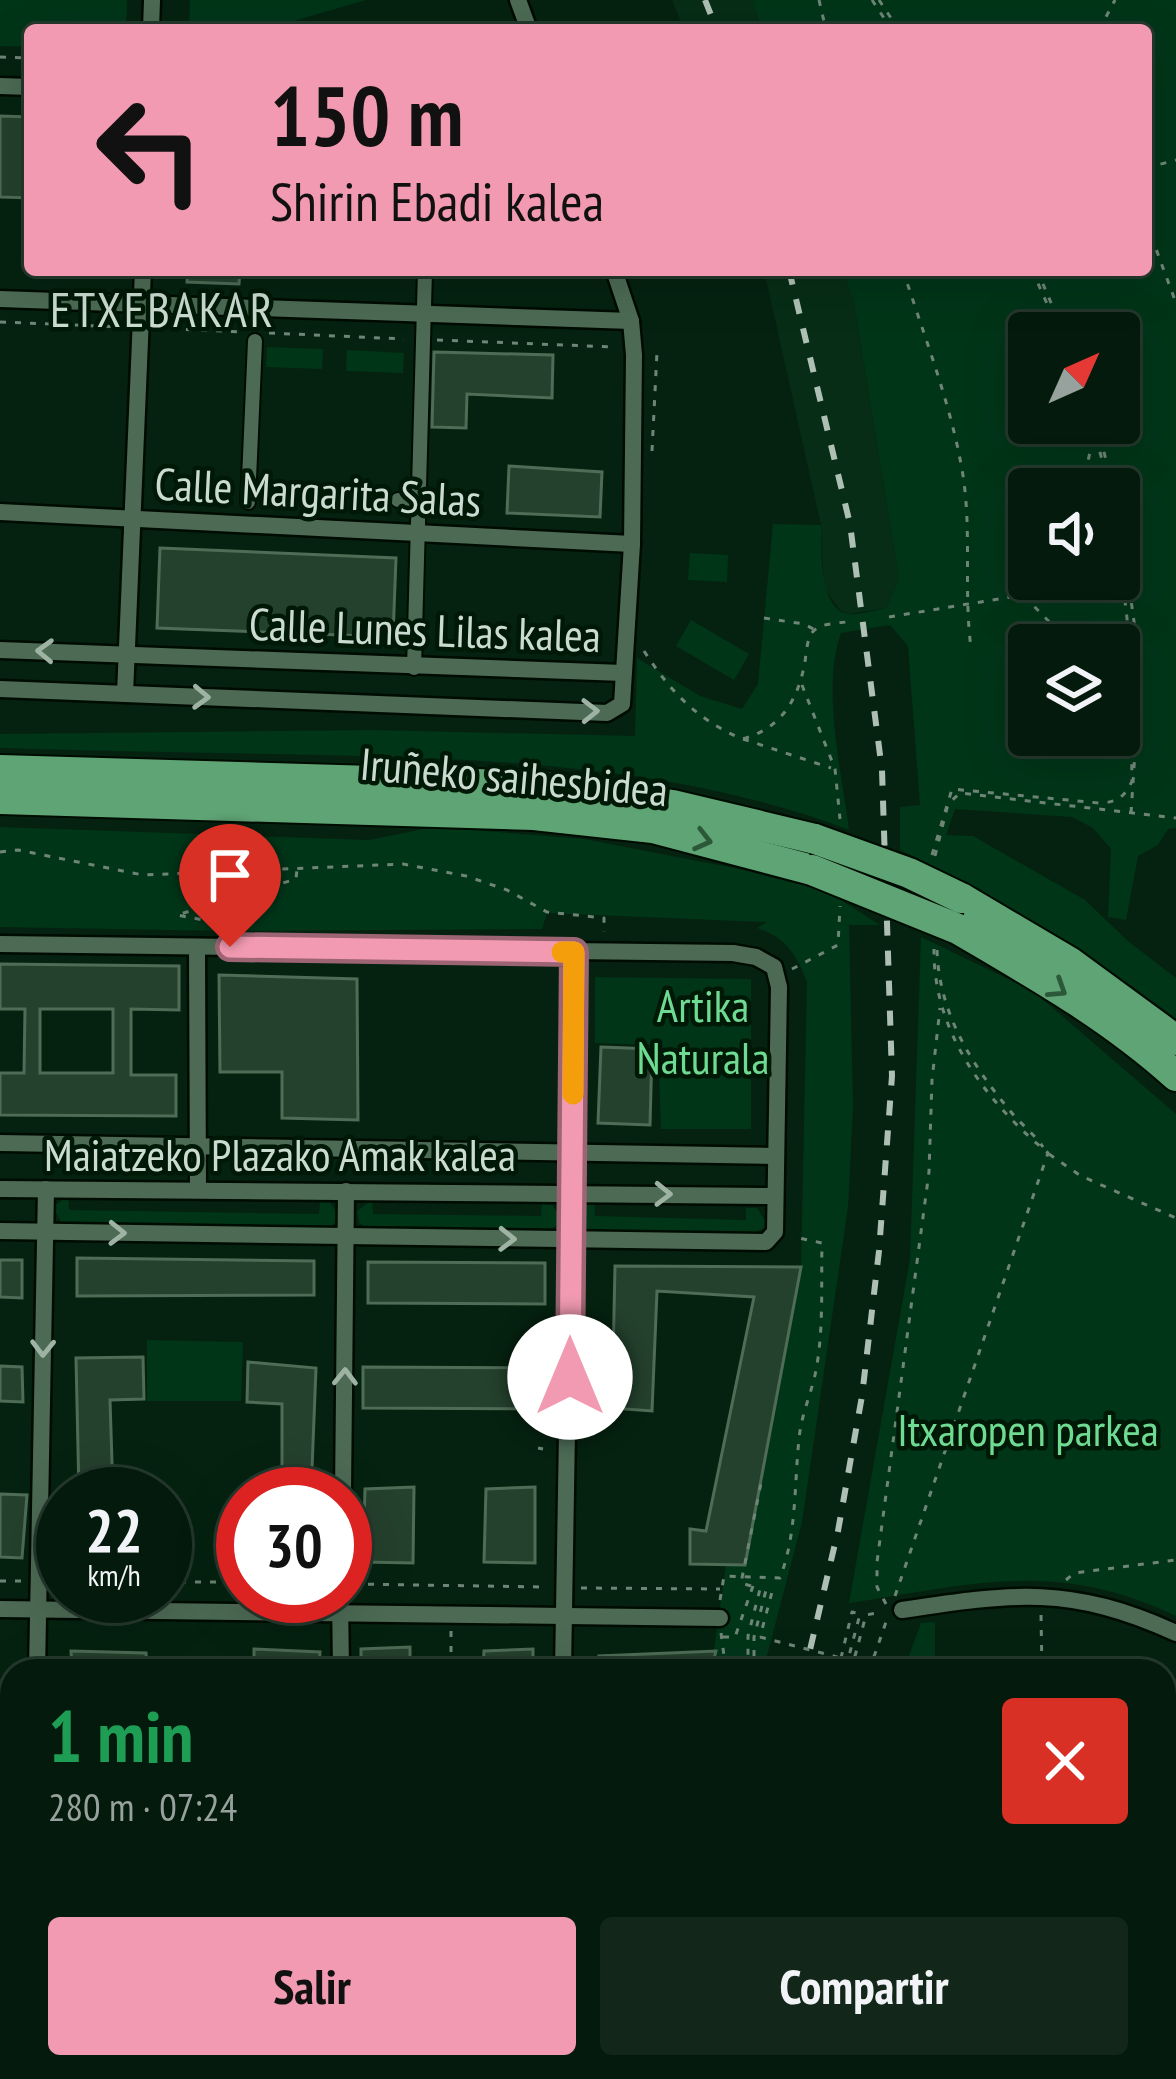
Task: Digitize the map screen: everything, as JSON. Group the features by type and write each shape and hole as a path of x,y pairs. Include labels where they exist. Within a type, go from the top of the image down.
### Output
{"highway":[{"path":"0,756 267,764 373,780"},
{"name":"Iruñeko saihesbidea","path":"0,770 541,786 673,806 814,855 951,925 1060,988 1176,1076"},
{"name":"Iruñeko saihesbidea","path":"0,799 534,815 653,828 814,855"},
{"path":"0,813 322,821 402,809"},
{"name":"Iruñeko saihesbidea","path":"951,925 1071,962 1176,1040"}],"street":[{"path":"124,694 142,276"},
{"path":"414,668 425,276"},
{"path":"616,276 634,348 632,544 623,673"},
{"path":"0,299 631,322"},
{"path":"248,502 258,424 258,335"},
{"path":"403,381 422,382"},
{"path":"398,500 418,500"},
{"name":"Calle Margarita Salas","path":"0,512 632,544"},
{"name":"Calle Lunes Lilas kalea","path":"0,650 623,673 622,704 607,712 0,689"},
{"path":"0,944 734,953 756,957 774,967 779,987 775,1156"},
{"path":"196,947 198,1190"},
{"path":"563,1659 574,952"},
{"name":"Maiatzeko Plazako Amak kalea","path":"0,1143 775,1156 775,1232 766,1242 0,1231"},
{"name":"Maiatzeko Plazako Amak kalea","path":"0,1189 775,1196"},
{"path":"41,1467 46,1190"},
{"path":"343,1467 346,1191"},
{"path":"896,1611 1041,1596 1099,1602 1176,1633"},
{"path":"372,1606 720,1628"},
{"path":"0,1609 36,1608"},
{"path":"37,1659 38,1623"},
{"path":"340,1659 341,1623"}],"path":[{"path":"1152,238 1176,303"},
{"path":"905,276 962,464 968,524 965,604 971,648"},
{"path":"1037,276 1053,312"},
{"path":"0,322 634,348"},
{"path":"889,617 1008,597"},
{"path":"1028,600 1051,624"},
{"path":"764,618 815,630"},
{"path":"742,739 763,732 786,712 801,684 810,635 846,622"},
{"path":"627,647 644,651 684,704 715,727 835,769"},
{"path":"931,865 952,788 1108,803 1127,792 1132,782 1131,756"},
{"path":"1131,813 1135,756"},
{"path":"0,852 17,850 143,874 403,864 466,876 507,890 547,913 604,918 604,932"},
{"path":"230,925 177,915 296,879 298,867"},
{"path":"951,925 934,980 940,1007 977,1078 1001,1109 1048,1154 1081,1176 1176,1218"},
{"path":"896,1611 877,1587 877,1562 929,1172 940,1007"},
{"path":"874,1659 896,1611 1048,1154"},
{"path":"724,1659 720,1628 724,1576 780,1578 789,1553 798,1442 815,1375 821,1288 822,1244 800,1238"},
{"path":"750,1659 748,1636 760,1588 741,1583 762,1478"},
{"path":"1060,1585 1074,1573 1176,1560"},
{"path":"372,1584 720,1589"},
{"path":"720,1628 735,1636 740,1630 753,1586"},
{"path":"752,1659 766,1590 772,1592 760,1637 841,1658 853,1612 860,1614 851,1659"},
{"path":"1041,1596 1042,1659"},
{"path":"852,1659 866,1615 896,1611"}],"shaded area":[{"path":"672,0 752,0 760,24 682,24"},
{"path":"765,276 845,276 854,303 899,578 887,608 848,614 840,610 824,588 821,525"}],"green space":[{"path":"0,0 127,0 126,24 24,24 24,47 0,46"},
{"path":"190,0 366,0 284,24 189,24"},
{"path":"752,0 1176,0 1176,828 1168,829 1158,845 1138,856 1126,920 1108,917 1111,849 1093,828 1072,817 955,809 946,835 973,836 1085,900 1176,978 1176,1019 1042,927 900,850 900,807 920,805 908,646 890,625 841,633 835,655 835,730 849,830 720,792 587,770 386,757 0,748 0,734 372,730 635,736 637,658 700,696 742,709 758,684 773,524 821,525 824,576 838,610 852,614 887,608 899,578 854,303 845,276 1152,276 1152,24 760,24"},
{"path":"267,347 323,349 322,369 266,367"},
{"path":"347,350 404,353 403,373 346,371"},
{"path":"262,482 318,484 317,501 261,499"},
{"path":"690,553 728,555 727,582 688,580"},
{"path":"691,620 749,654 734,680 676,646"},
{"path":"0,827 369,840 433,827 584,839 825,890 880,925 849,925 853,1107 848,1207 802,1522 766,1659 713,1659 726,1565 745,1565 801,1267 807,982 789,948 757,928 767,922 547,913 542,929 0,927"},
{"name":"Itxaropen parkea","path":"921,937 1033,991 1176,1114 1176,1616 1133,1598 1052,1582 975,1584 849,1603 910,1259"},
{"name":"Artika Naturala","path":"595,977 751,979 751,1129 661,1129 658,1045 595,1043"},
{"path":"68,1196 69,1210 319,1214 320,1202 330,1203 339,1215 325,1229 62,1224 53,1207"},
{"path":"372,1200 373,1214 541,1216 542,1204 552,1205 561,1217 547,1231 365,1228 357,1211"},
{"path":"594,1202 595,1216 746,1220 746,1208 757,1208 765,1221 764,1228 751,1234 594,1232 579,1218 583,1207"},
{"path":"147,1340 243,1342 241,1401 147,1401"},
{"path":"935,1622 935,1659 908,1659 921,1623"}],"building":[{"path":"0,116 24,117 24,198 0,197"},
{"path":"188,276 240,276 239,284 187,282"},
{"path":"434,352 553,355 552,398 467,394 466,428 432,427"},
{"path":"509,466 602,472 600,517 507,513"},
{"path":"160,548 396,558 393,637 157,628"},
{"path":"0,964 179,966 179,1010 131,1009 131,1075 176,1075 176,1116 0,1115 0,1073 24,1073 25,1009 0,1009","holes":["40,1009 113,1009 113,1073 40,1073"]},
{"path":"219,975 357,979 358,1120 282,1118 282,1072 220,1072"},
{"path":"601,1047 652,1049 650,1125 598,1123"},
{"path":"77,1258 314,1261 314,1295 77,1296"},
{"path":"0,1260 22,1260 22,1298 0,1297"},
{"path":"368,1262 545,1263 545,1304 368,1303"},
{"path":"615,1266 801,1267 745,1565 690,1564 690,1529 706,1531 754,1297 657,1291 652,1411 612,1408"},
{"path":"143,1357 144,1399 110,1400 112,1467 78,1467 76,1358"},
{"path":"248,1362 316,1368 312,1467 282,1467 282,1404 247,1402"},
{"path":"0,1366 22,1367 23,1402 0,1401"},
{"path":"363,1367 540,1368 540,1409 363,1408"},
{"path":"414,1487 413,1563 372,1562 372,1489"},
{"path":"535,1487 535,1563 484,1562 486,1489"},
{"path":"0,1494 27,1495 22,1558 0,1557"},
{"path":"410,1647 410,1659 361,1659 361,1649"},
{"path":"254,1649 320,1652 320,1659 254,1659"},
{"path":"533,1649 533,1659 484,1659 484,1651"},
{"path":"71,1651 146,1653 146,1659 71,1659"},
{"path":"716,1651 714,1659 599,1656"}],"railway":[{"path":"705,0 715,24"},
{"path":"790,276 850,524 882,770 892,1076 862,1396 838,1531 808,1659"}],"slow traffic":[{"path":"562,952 574,952 573,1094"}],"district":[{"name":"ETXEBAKAR","path":"163,310"}],"route":[{"path":"230,947 574,952 570,1377"}]}
